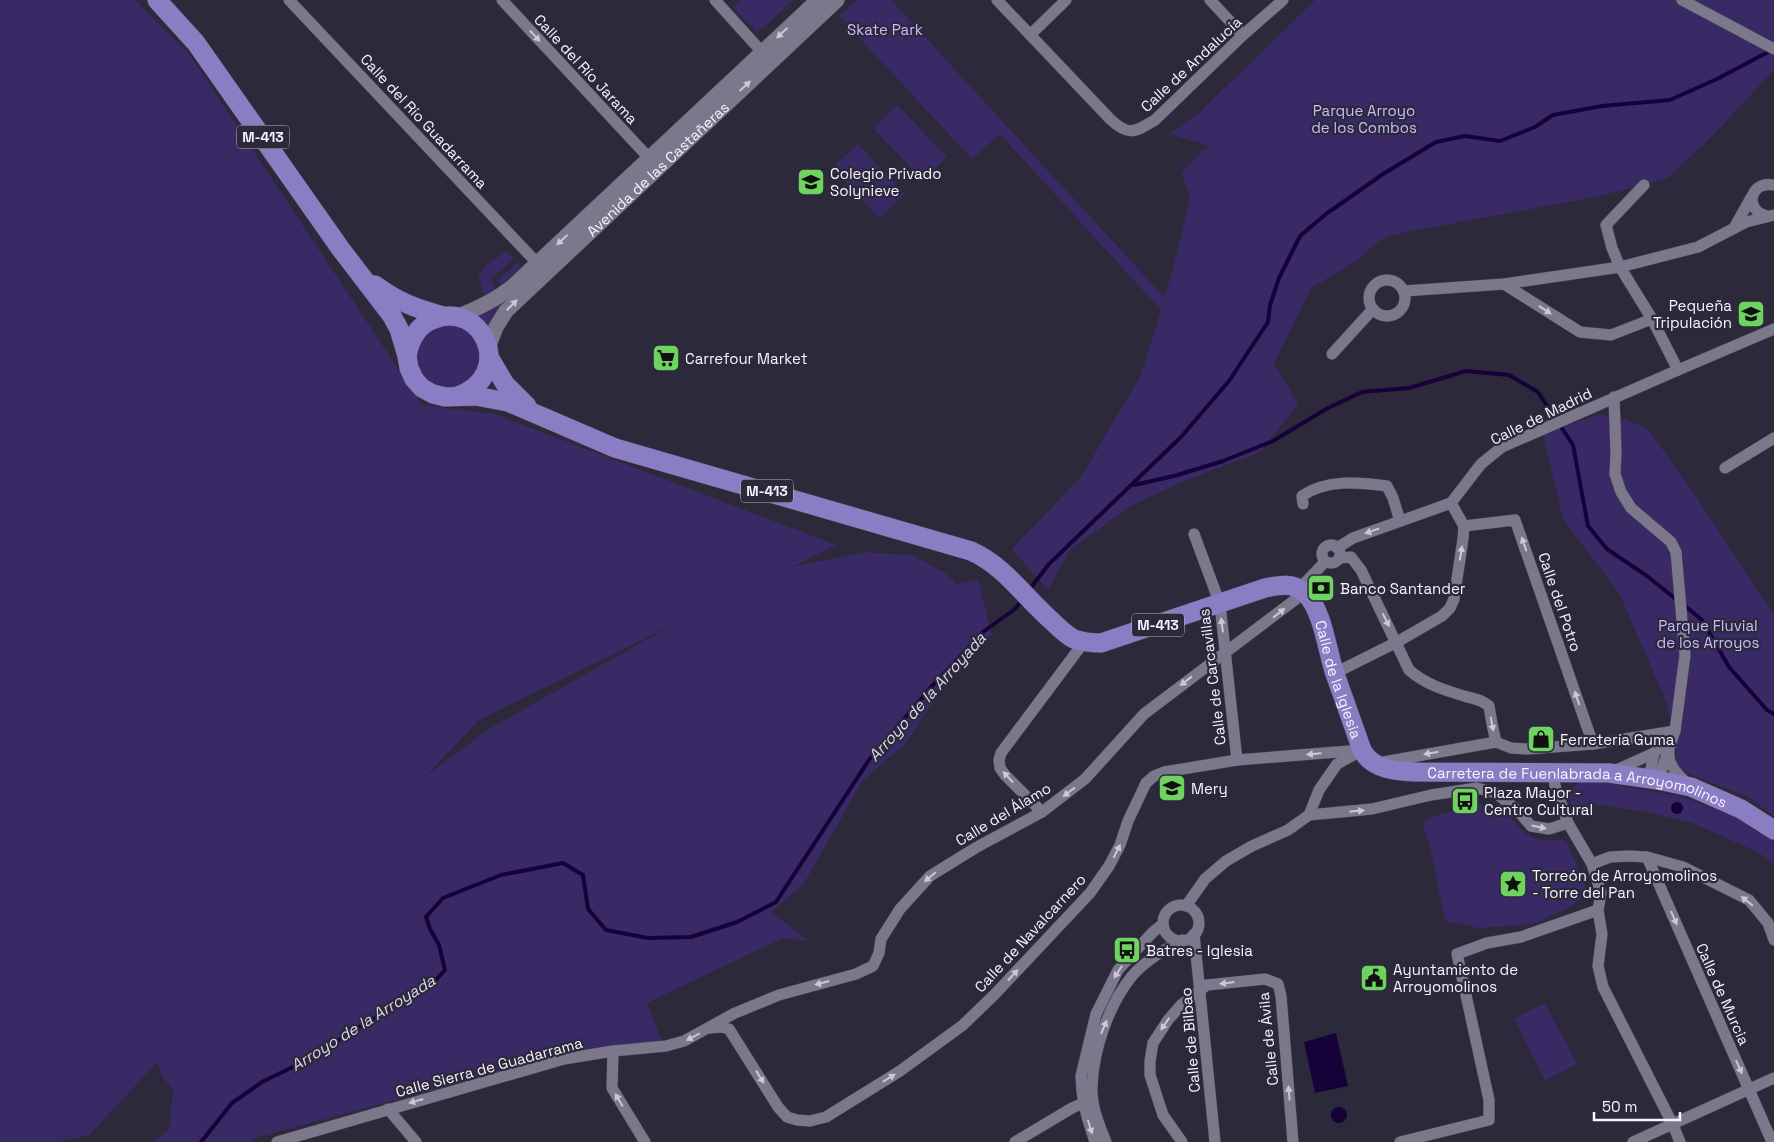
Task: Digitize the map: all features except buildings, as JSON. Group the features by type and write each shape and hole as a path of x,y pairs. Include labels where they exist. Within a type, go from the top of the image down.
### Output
{"main road":[{"name":"M-413","path":"158,0 196,43 340,248 392,316 399,329 412,373 422,388 433,394 445,397 475,396 508,402 615,448 962,548 987,558 1044,615 1072,638 1084,642 1101,644 1277,586 1288,585 1302,591"},
{"name":"M-413","path":"364,277 390,296 409,306 467,321 477,328 484,337 489,352 505,384 536,414"},
{"path":"408,356 411,340 415,332 428,321 450,316"},
{"path":"457,396 476,386 485,373 489,352"},
{"name":"Calle de la Iglesia","path":"1302,591 1310,599 1318,615 1335,672 1368,757"},
{"name":"Carretera de Fuenlabrada a Arroyomolinos","path":"1368,757 1393,770 1417,772 1609,773 1654,779 1691,787 1741,808 1774,830"}],"street":[{"name":"Calle del Río Guadarrama","path":"289,0 537,263"},
{"name":"Calle del Río Jarama","path":"502,0 649,158"},
{"path":"715,0 762,52"},
{"name":"Avenida de las Castañeras","path":"450,316 500,297 818,0"},
{"name":"Avenida de las Castañeras","path":"489,352 496,327 506,311 838,0"},
{"path":"997,0 1030,35 1066,0"},
{"path":"1210,0 1244,35"},
{"name":"Calle de Andalucía","path":"1030,35 1120,129 1130,131 1140,129 1155,120 1283,0"},
{"path":"1682,0 1774,49"},
{"path":"1734,228 1754,191 1763,184 1774,184"},
{"path":"1644,185 1606,225 1612,248 1620,266 1652,320 1678,370"},
{"path":"1752,196 1752,202 1757,212 1770,215"},
{"path":"1404,291 1504,284 1620,266 1698,247 1746,222 1770,215"},
{"path":"1385,279 1397,282 1404,291 1406,300 1403,307 1392,315 1379,314 1373,309 1369,301 1372,287 1385,279"},
{"path":"1504,284 1580,332 1611,335 1652,320"},
{"path":"1332,354 1373,309"},
{"name":"Calle de Madrid","path":"1451,503 1481,464 1502,447 1774,329"},
{"path":"1614,398 1615,474 1621,492 1631,508 1671,542 1676,552 1685,655 1682,686 1668,758 1672,767 1691,787"},
{"path":"1725,468 1774,438"},
{"path":"1303,504 1302,496 1307,492 1341,482 1362,482 1387,486 1400,521"},
{"path":"1335,672 1397,642 1442,616 1450,608 1454,599 1464,526 1451,503 1353,538 1338,553 1333,563 1326,562 1322,556 1323,550 1328,545 1336,546 1338,553"},
{"name":"Calle del Potro","path":"1464,526 1515,520 1593,744"},
{"name":"Calle de Carcavillas","path":"1194,534 1220,604 1236,760"},
{"path":"1338,553 1351,557 1361,570 1410,670 1420,680 1447,691 1482,700 1489,706 1496,742"},
{"name":"Calle del Álamo","path":"736,1013 779,995 856,974 873,966 879,953 881,938 900,909 930,876 977,847 1042,812 1085,779 1144,714 1302,591 1326,562"},
{"path":"1042,812 1005,775 1000,768 999,760 1002,753 1084,642"},
{"path":"1186,906 1205,879 1226,860 1288,830 1309,814 1318,790 1337,764 1368,757 1496,742 1511,748 1520,749 1593,744 1674,734"},
{"path":"1609,773 1654,753 1674,734"},
{"path":"1654,779 1674,734"},
{"path":"1520,749 1524,772"},
{"path":"1654,753 1654,779"},
{"name":"Calle de Navalcarnero","path":"734,1036 778,1106 787,1117 810,1121 826,1118 900,1072 963,1025 995,994 1090,894 1109,866 1120,845 1128,821 1146,783 1154,776 1164,772 1236,760 1368,757"},
{"path":"1554,772 1555,786 1568,823 1592,864 1601,893 1598,910 1602,934 1598,966 1603,988 1680,1142"},
{"path":"1309,814 1372,809 1431,795 1477,788 1496,793 1519,812 1532,826 1549,829 1568,823"},
{"path":"1592,864 1610,858 1629,856 1647,858 1683,867 1749,900 1768,923 1774,940"},
{"name":"Calle de Murcia","path":"1647,858 1772,1142"},
{"path":"1106,1142 1088,1101 1101,1036 1114,1005 1132,977 1159,953 1182,940 1188,939 1194,934 1198,923 1197,917 1186,906 1180,905 1170,908 1163,918 1163,924 1164,930 1170,937 1182,940"},
{"path":"1400,1142 1489,1120 1489,1100 1457,954 1487,943 1521,937 1598,910"},
{"path":"1095,1142 1082,1076 1096,1014 1118,970 1153,932 1163,924"},
{"name":"Calle de Bilbao","path":"1194,934 1214,1142"},
{"name":"Calle de Ávila","path":"1200,991 1207,985 1266,979 1278,984 1281,996 1293,1142"},
{"path":"1182,1142 1163,1115 1150,1075 1150,1062 1154,1043 1168,1020 1181,1005 1200,991"},
{"path":"734,1036 732,1024 736,1013"},
{"name":"Calle Sierra de Guadarrama","path":"277,1142 564,1059 613,1051 666,1046 684,1041 736,1013"},
{"path":"710,1028 722,1027 734,1036"},
{"path":"613,1051 612,1088 645,1142"},
{"path":"1633,1142 1774,1078"},
{"path":"1015,1142 1072,1108 1088,1101"},
{"path":"388,1109 416,1142"}],"green space":[{"path":"0,0 135,0 189,54 422,405 495,414 836,545 792,567 865,552 912,555 947,574 956,584 978,579 992,635 958,666 904,745 863,780 803,885 771,912 809,941 783,938 647,1003 663,1044 590,1048 258,1137 251,1142 152,1142 169,1130 173,1091 161,1074 158,1062 89,1135 55,1142 0,1142","holes":["674,624 489,729 426,776 479,720"]},
{"path":"740,0 793,0 757,32 733,8"},
{"name":"Parque Arroyo de los Combos","path":"857,0 891,0 1164,297 1172,273 1190,196 1181,172 1209,146 1169,134 1197,115 1315,0 1774,0 1774,70 1714,134 1668,178 1600,196 1396,234 1382,239 1353,263 1311,288 1274,364 1298,404 1260,452 1182,482 1129,507 1070,550 1048,590 1012,549 1081,477 1141,375 1161,310 1000,134 972,159 839,16"},
{"path":"897,105 947,157 923,180 873,128"},
{"path":"858,144 905,194 879,218 832,168"},
{"path":"506,251 514,258 491,279 495,289 484,296 478,276 487,265"},
{"path":"518,262 521,267 501,285 497,281"},
{"path":"525,282 490,327 477,315"},
{"path":"459,324 477,338 482,361 472,381 450,390 429,384 416,368 415,346 427,329"},
{"name":"Parque Fluvial de los Arroyos","path":"1600,414 1627,420 1648,429 1691,489 1774,615 1774,816 1748,797 1679,770 1667,703 1619,593 1563,519 1543,434"},
{"path":"1582,779 1680,796 1733,816 1774,842 1774,864 1758,852 1692,823 1643,811 1594,805 1572,806 1567,794"},
{"path":"1480,804 1503,811 1532,837 1541,840 1566,841 1586,885 1583,897 1567,909 1532,924 1479,928 1445,921 1431,851 1423,824 1427,818"},
{"path":"1545,1003 1577,1064 1545,1080 1514,1019"}],"shaded area":[{"path":"1675,802 1679,802 1683,808 1679,814 1675,814 1671,810 1671,806"},
{"path":"1336,1033 1348,1086 1315,1093 1304,1042"},
{"path":"1339,1107 1345,1109 1347,1115 1345,1121 1339,1123 1333,1121 1331,1115 1333,1109"}],"waterway":[{"name":"Arroyo de la Arroyada","path":"1029,590 1049,564 1181,437 1229,381 1268,322 1270,305 1279,278 1300,236 1326,214 1383,174 1436,142 1465,136 1500,141 1535,127 1553,115 1602,106 1670,100 1717,79 1768,52"},
{"path":"1134,485 1174,476 1223,461 1273,441 1326,409 1362,392 1409,388 1466,371 1509,375 1538,392 1573,445 1588,526 1607,549 1647,576 1677,600"},
{"name":"Arroyo de la Arroyada","path":"201,1142 232,1103 262,1082 299,1064 434,982 445,970 439,945 426,917 443,898 501,875 563,863 583,875 588,909 606,930 648,938 691,937 737,922 776,902 869,760 933,685 983,632 1015,609 1022,600"},
{"path":"1684,605 1702,620 1729,667 1767,710 1774,714"}],"place":[{"name":"Colegio Privado Solynieve","path":"811,182"},
{"name":"Pequeña Tripulación","path":"1751,314"},
{"name":"Carrefour Market","path":"666,358"},
{"name":"Banco Santander","path":"1321,588"},
{"name":"Ferretería Guma","path":"1541,739"},
{"name":"Mery","path":"1172,788"},
{"name":"Plaza Mayor - Centro Cultural","path":"1465,801"},
{"name":"Torreón de Arroyomolinos - Torre del Pan","path":"1513,884"},
{"name":"Batres - Iglesia","path":"1127,950"},
{"name":"Ayuntamiento de Arroyomolinos","path":"1374,978"}],"park label":[{"name":"Skate Park","path":"885,29"}]}
